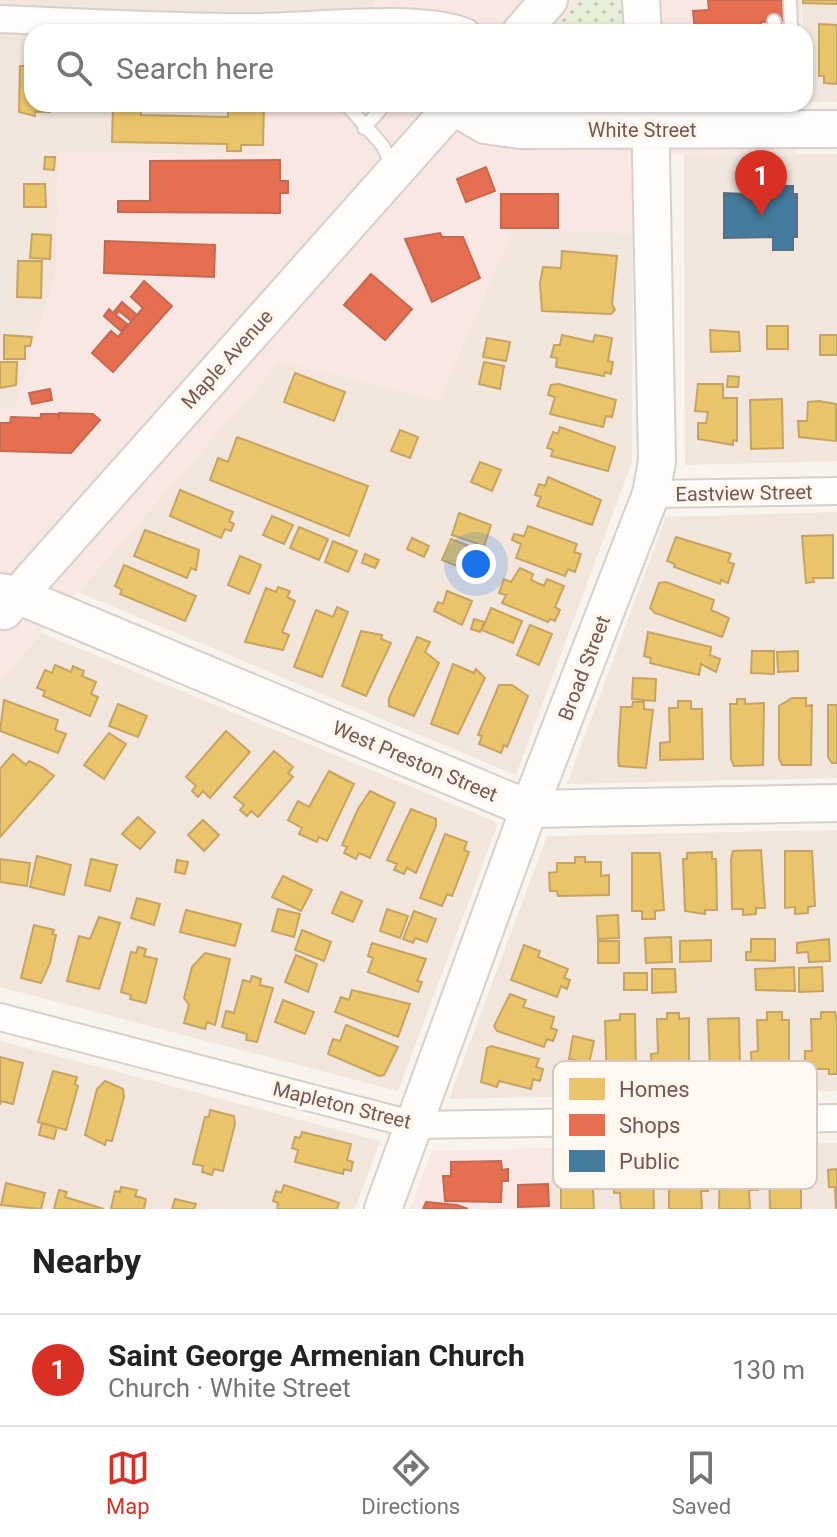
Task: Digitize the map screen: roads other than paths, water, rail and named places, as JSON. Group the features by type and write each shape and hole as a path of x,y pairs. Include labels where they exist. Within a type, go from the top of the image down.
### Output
{"main road":[{"path":"528,24 549,0"},
{"path":"641,0 642,24"},
{"name":"Maple Avenue","path":"6,601 447,112"},
{"name":"White Street","path":"464,112 481,123 511,129 651,117 782,117 837,129"},
{"name":"Broad Street","path":"383,1209 529,809 651,494 657,461 651,117"},
{"name":"West Preston Street","path":"6,601 529,809 837,803"}],"street":[{"path":"0,19 162,24"},
{"name":"Eastview Street","path":"651,494 837,491"},
{"name":"Mapleton Street","path":"0,1017 415,1125 553,1123"},
{"name":"Mapleton Street","path":"817,1118 837,1118"}],"lane":[{"path":"790,0 791,24"},
{"path":"356,112 364,128 383,146 394,172"},
{"path":"364,128 378,112"}],"place":[{"name":"Saint George Armenian Church","path":"761,216"}]}
